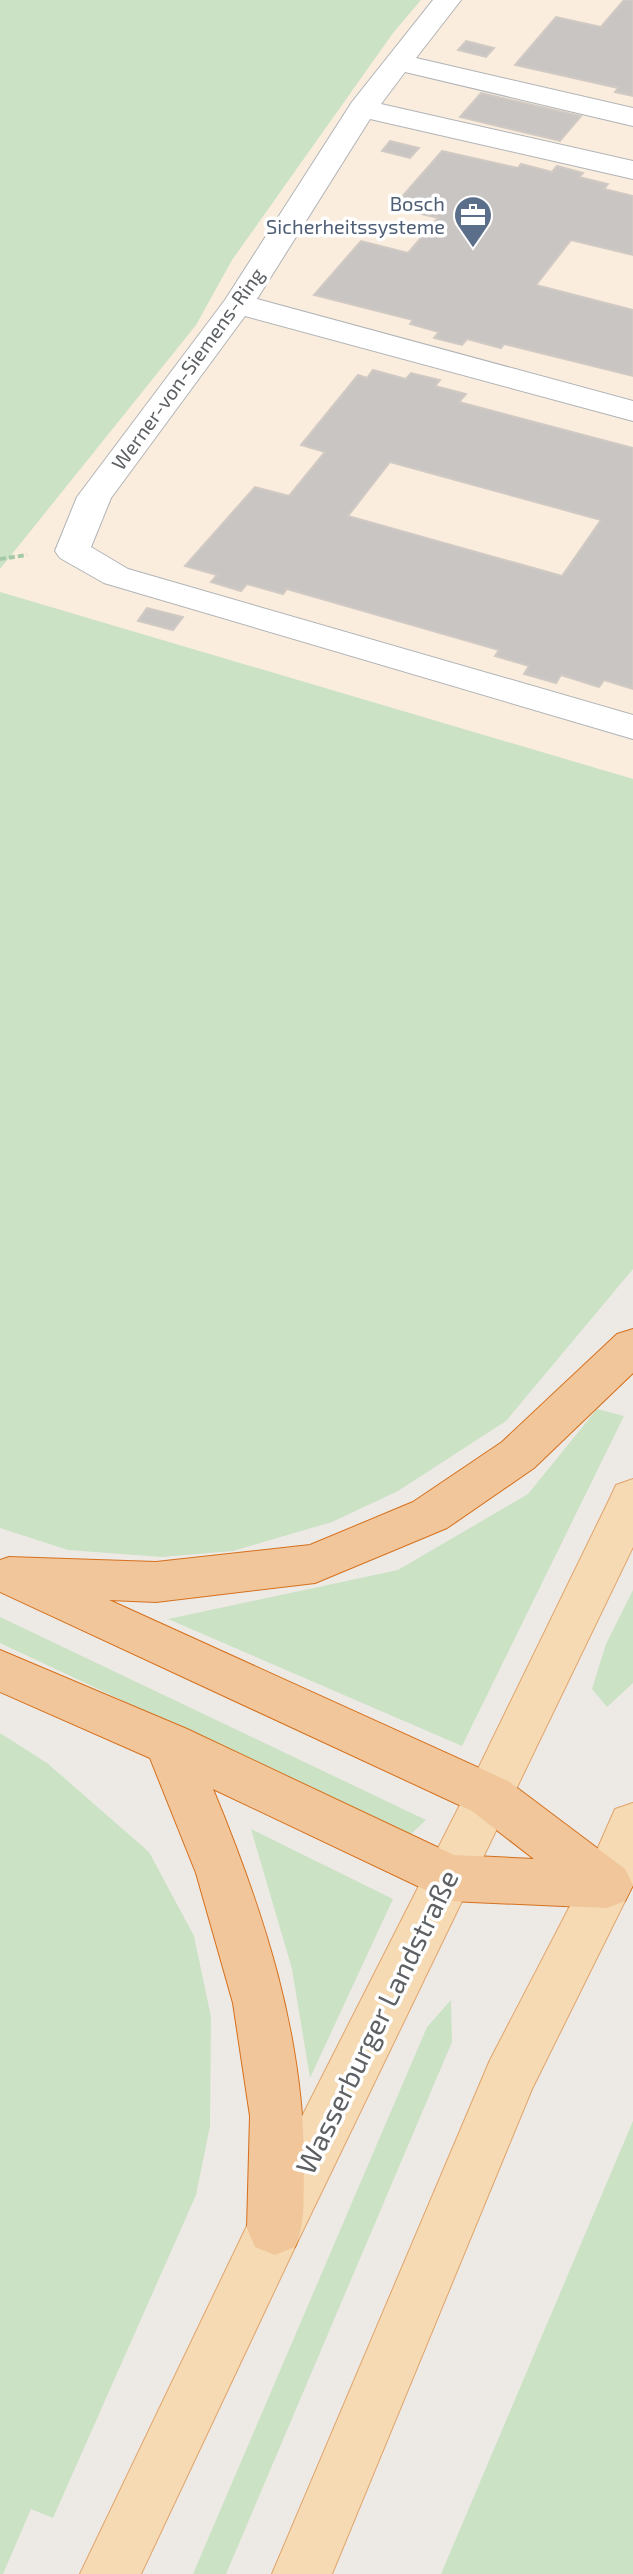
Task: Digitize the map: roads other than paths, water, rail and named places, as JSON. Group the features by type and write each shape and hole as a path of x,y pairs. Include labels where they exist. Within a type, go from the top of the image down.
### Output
{"highway":[{"path":"5,1574 156,1582 315,1564 430,1515 518,1455 633,1346"},
{"path":"5,1574 490,1796 607,1885"},
{"path":"0,1670 169,1744 449,1878 607,1885"},
{"path":"169,1744 222,1873 260,2003 277,2116 275,2228"}],"main road":[{"name":"Wasserburger Landstraße","path":"116,2560 633,1498"},
{"path":"302,2574 509,2078 607,1885 633,1825"}],"street":[{"name":"Werner-von-Siemens-Ring","path":"447,0 362,108 238,304 94,497 72,551 116,576 633,727"},
{"path":"397,62 633,117"},
{"path":"362,108 633,170"},
{"path":"238,304 633,411"}],"place":[{"name":"Bosch Sicherheitssysteme","path":"473,249"}]}
